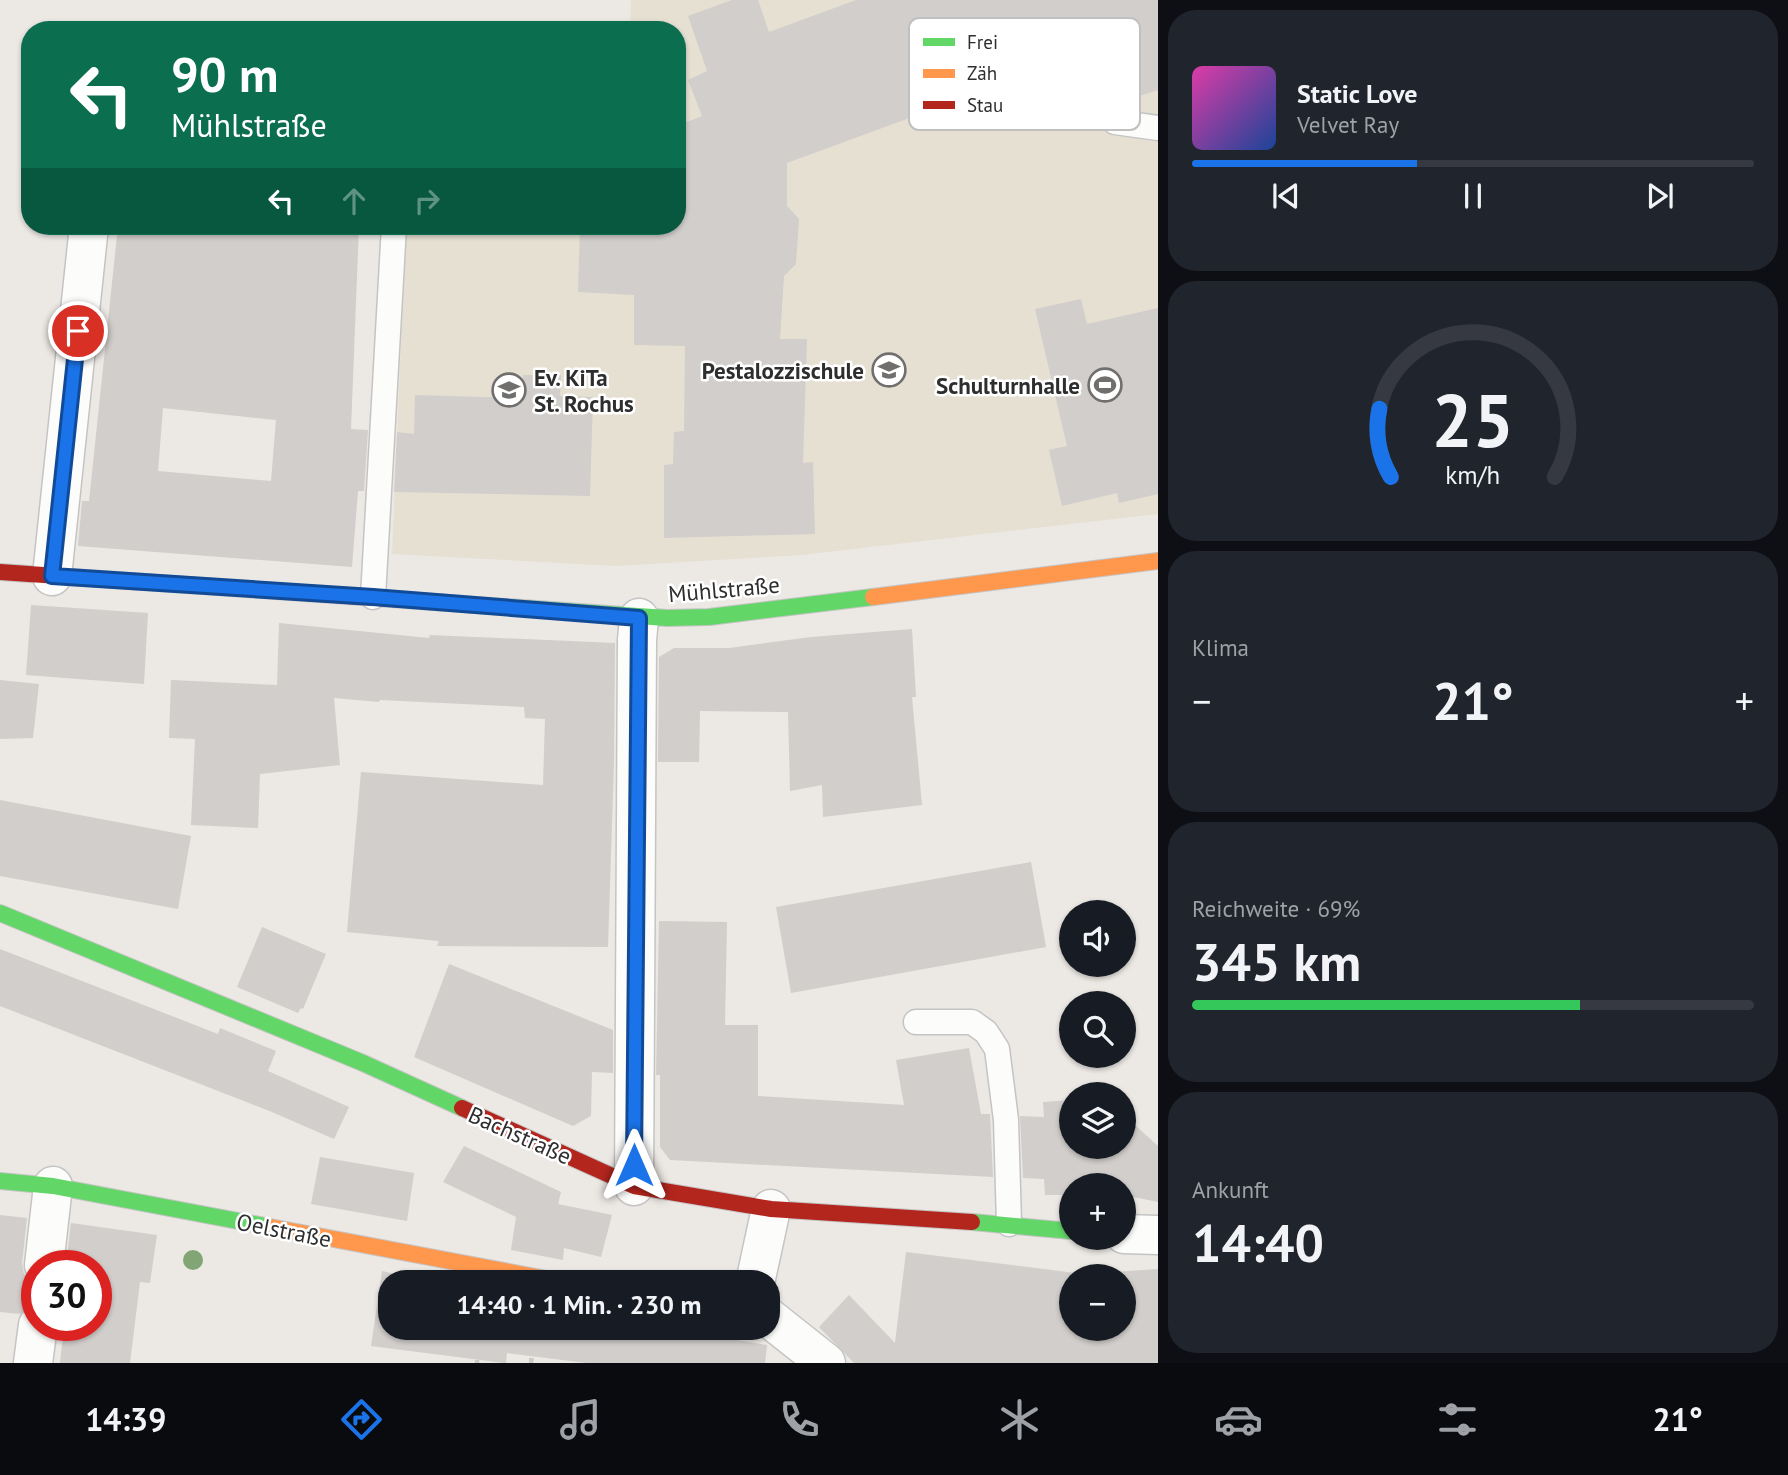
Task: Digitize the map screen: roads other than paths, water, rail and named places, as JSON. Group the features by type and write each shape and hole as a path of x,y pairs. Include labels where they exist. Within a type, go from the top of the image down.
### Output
{"street":[{"path":"52,576 88,235"},
{"name":"Mühlstraße","path":"0,572 639,618 709,617 1158,561"},
{"path":"634,1186 639,618"},
{"name":"Bachstraße","path":"0,913 363,1063 634,1186 771,1209 1059,1230"},
{"name":"Oelstraße","path":"0,1181 53,1186 499,1270"},
{"path":"46,1250 53,1186"},
{"path":"758,1270 771,1209"},
{"path":"1136,1234 1158,1235"},
{"path":"780,1327 826,1363"},
{"path":"33,1363 36,1341"}],"lane":[{"path":"1140,125 1158,128"},
{"path":"373,597 393,235"},
{"path":"916,1022 972,1022 986,1032 997,1049 1006,1120 1009,1224"}],"place":[{"name":"Pestalozzischule","path":"889,370"},
{"name":"Schulturnhalle","path":"1105,385"},
{"name":"Ev. KiTa St. Rochus","path":"509,390"}]}
